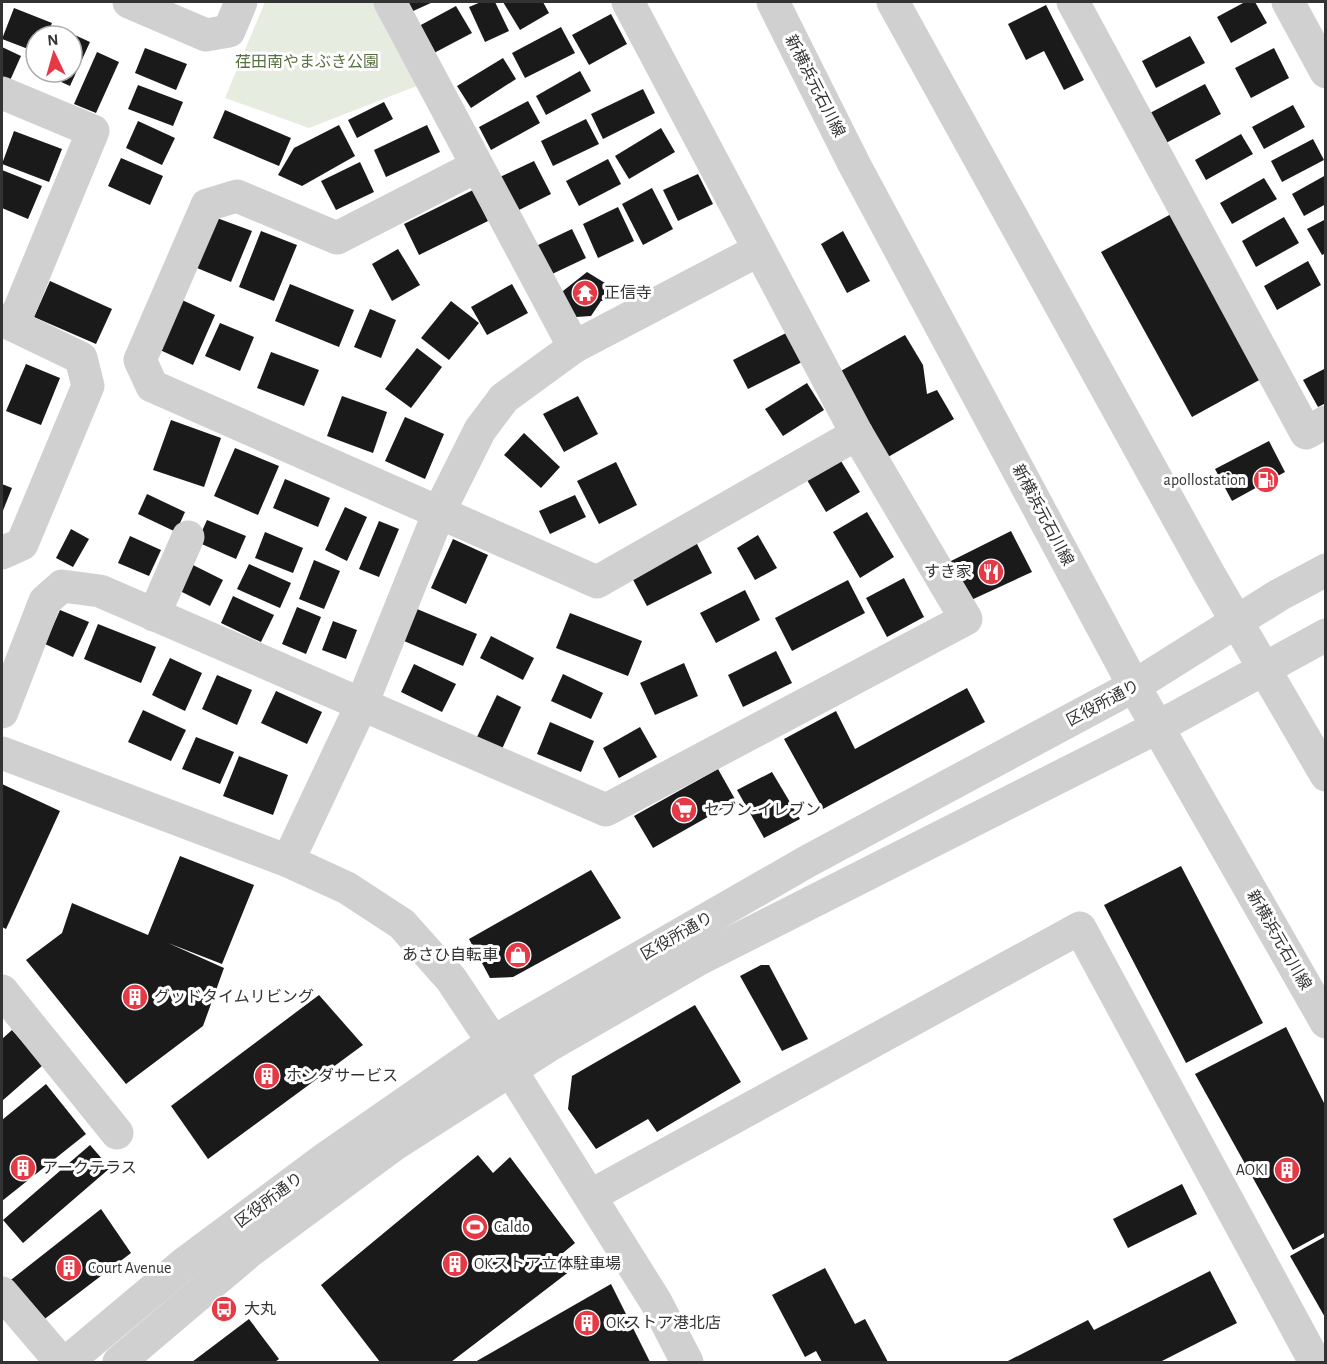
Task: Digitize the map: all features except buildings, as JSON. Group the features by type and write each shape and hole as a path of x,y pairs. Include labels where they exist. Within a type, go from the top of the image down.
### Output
{"street":[{"path":"129,2 206,35 229,31 241,2"},
{"path":"390,2 574,347"},
{"path":"2,712 45,601 62,586 100,591 606,810 966,619 857,434 628,2"},
{"name":"新横浜元石川線","path":"773,2 854,164 1134,686 1326,1022"},
{"path":"893,2 1263,670 1326,775"},
{"path":"1074,2 1306,433 1326,422"},
{"path":"1288,2 1326,72"},
{"path":"2,93 93,131 7,322 81,358 88,386 22,543 2,554"},
{"path":"477,166 337,238 237,196 207,205 140,360 152,386 440,510 597,582 857,434"},
{"path":"288,861 362,706 440,510 480,430 504,398 574,347 759,250"},
{"path":"154,615 188,537"},
{"name":"区役所通り","path":"67,1362 185,1263 326,1158 494,1042 808,861 1134,686 1279,595 1326,570"},
{"name":"区役所通り","path":"119,1362 259,1245 395,1144 510,1070 641,991 1158,727 1326,635"},
{"path":"2,753 288,861 347,888 402,924 451,979 494,1042 656,1302 687,1362"},
{"path":"590,1196 1080,928 1315,1362"},
{"path":"2,991 117,1133"},
{"path":"2,1293 61,1362"}],"green space":[{"name":"荏田南やまぶき公園","path":"265,2 376,2 422,84 309,128 225,98"}],"place":[{"name":"正信寺","path":"585,293"},
{"name":"apollostation","path":"1266,480"},
{"name":"すき家","path":"991,572"},
{"name":"セブン-イレブン","path":"684,810"},
{"name":"あさひ自転車","path":"518,955"},
{"name":"グッドタイムリビング","path":"135,997"},
{"name":"ホンダサービス","path":"267,1076"},
{"name":"アークテラス","path":"23,1168"},
{"name":"AOKI","path":"1287,1170"},
{"name":"Caldo","path":"475,1227"},
{"name":"OKストア立体駐車場","path":"455,1264"},
{"name":"Court Avenue","path":"69,1268"},
{"name":"大丸","path":"224,1309"},
{"name":"OKストア港北店","path":"587,1323"}]}
